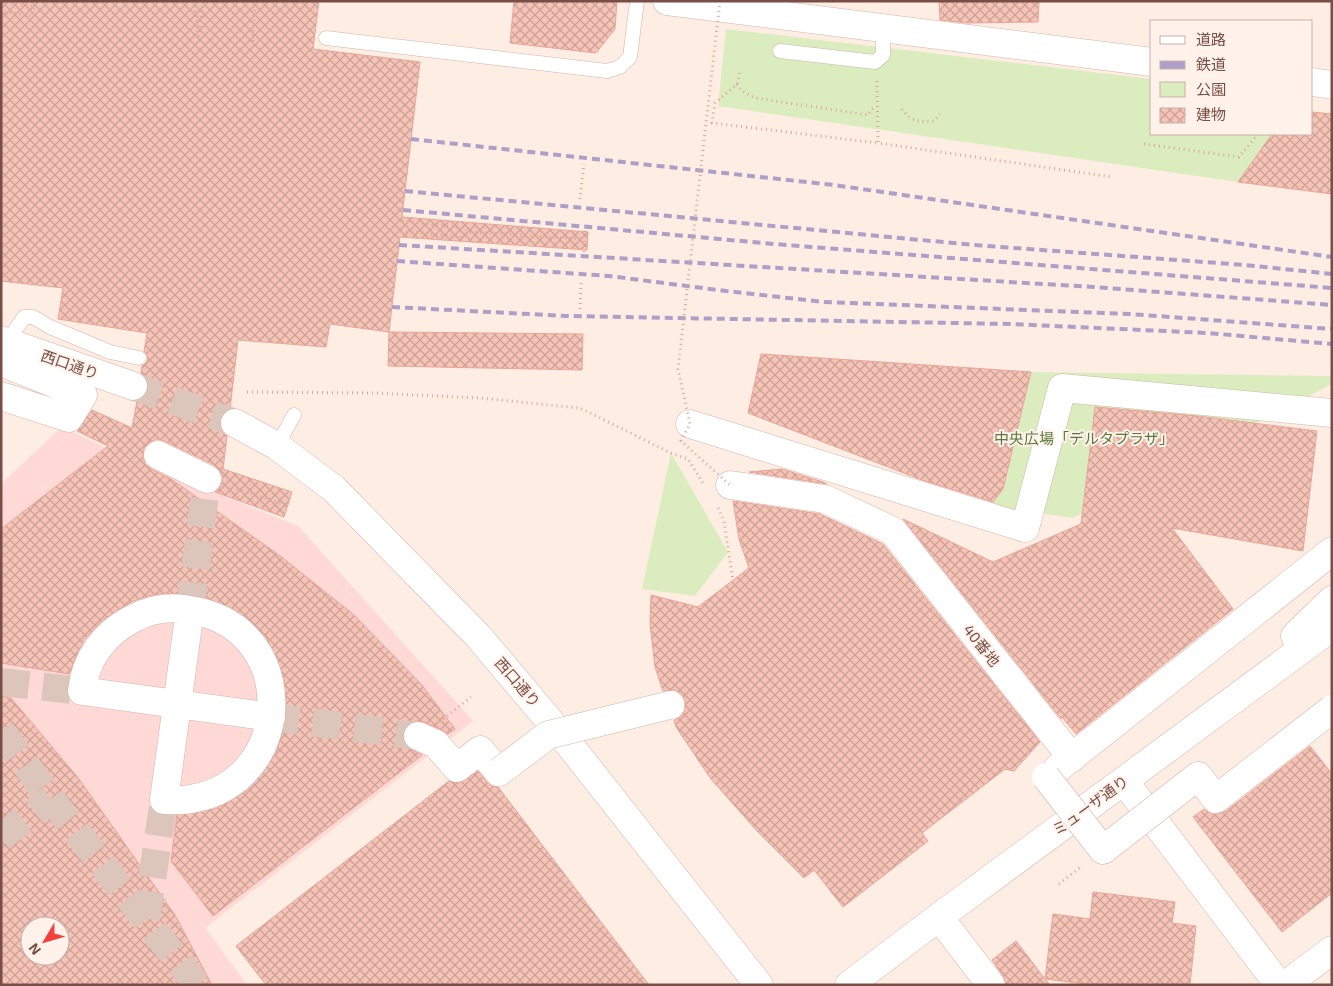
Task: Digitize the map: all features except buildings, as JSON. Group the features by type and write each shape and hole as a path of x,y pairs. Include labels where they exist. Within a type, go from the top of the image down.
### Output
{"street":[{"path":"667,1 1150,62"},
{"path":"1313,82 1332,85"},
{"path":"1,396 70,418 83,395 3,346"},
{"name":"西口通り","path":"3,346 133,386"},
{"path":"690,424 1025,528 1062,388 1332,413"},
{"name":"西口通り","path":"235,423 278,446 334,489 478,636 564,738 759,985"},
{"path":"158,455 207,479"},
{"name":"40番地","path":"717,491 825,499 893,531 1072,758"},
{"path":"1332,551 1046,777 1103,850 1198,776 1216,799 1332,709"},
{"path":"1232,699 1332,600"},
{"path":"190,610 177,704 164,800 179,801 208,796 235,781 256,759 269,732 271,717 273,702 268,672 253,646 231,624 204,611 174,607 144,612 117,627 97,648 83,676 82,691 177,704 271,717"},
{"name":"ミューザ通り","path":"849,985 1332,626"},
{"path":"1232,699 1332,644"},
{"path":"418,736 436,744 457,768 480,750 499,772 548,736 670,705"},
{"path":"1124,781 1279,985"},
{"path":"938,917 991,985"},
{"path":"1286,985 1332,950"}],"lane":[{"path":"326,38 607,71 620,67 630,57 637,1"},
{"path":"780,50 875,62 883,55 883,28"},
{"path":"3,346 24,317 33,317 50,327 110,352 139,358"},
{"path":"278,446 294,415"}],"path":[{"path":"194,1 199,38 203,1"},
{"path":"253,42 256,1"},
{"path":"720,1 678,369 690,424 681,441 717,491 724,521 733,581"},
{"path":"1,2 34,6 32,16 1,11"},
{"path":"740,73 736,84 715,103 712,124 878,143 1112,177"},
{"path":"736,84 742,91 755,98 802,106 868,115 870,110 876,106 878,143"},
{"path":"902,109 907,117 912,120 927,122 934,121 940,114"},
{"path":"1144,144 1240,157 1257,135"},
{"path":"580,199 584,164"},
{"path":"402,221 464,228 469,232 584,240"},
{"path":"401,230 461,237 469,232"},
{"path":"584,252 585,230"},
{"path":"580,309 581,283"},
{"path":"247,392 371,393 470,398 580,408 671,454 688,459 717,491"},
{"path":"207,479 288,506"}],"shaded area":[{"path":"62,427 122,455 298,526 473,721 205,928 247,985 1,985 1,484"}],"green space":[{"path":"726,29 1150,79 1150,135 1271,135 1238,182 718,106"},
{"name":"中央広場「デルタプラザ」","path":"1031,372 1332,376 1332,384 1073,518 989,506 1003,489"},
{"path":"671,453 728,552 695,596 642,589"}],"tunnel":[{"path":"133,386 235,423"},
{"path":"190,610 207,479"},
{"path":"1,682 82,691"},
{"path":"271,717 418,736"},
{"path":"1,731 51,799 197,985"},
{"path":"1,837 51,799"},
{"path":"146,919 164,800"}],"railway":[{"path":"411,139 834,185 1332,257"},
{"path":"405,191 974,245 1245,265 1332,274"},
{"path":"403,210 774,244 1332,288"},
{"path":"399,245 1093,287 1332,305"},
{"path":"397,261 609,276 824,302 1130,314 1332,329"},
{"path":"392,307 567,316 1010,324 1208,333 1332,344"}]}
